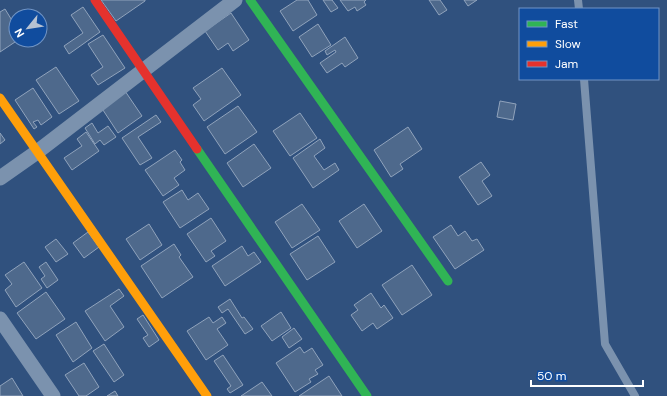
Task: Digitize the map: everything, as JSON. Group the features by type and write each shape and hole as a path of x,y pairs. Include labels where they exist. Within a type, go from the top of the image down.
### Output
{"street":[{"path":"95,0 367,396"},
{"path":"0,178 37,152 235,0"},
{"path":"250,0 448,281"},
{"path":"0,98 207,396"},
{"path":"0,319 53,396"}],"lane":[{"path":"584,80 605,344 636,396"}],"building":[{"path":"101,0 145,0 145,1 116,21"},
{"path":"297,0 308,0 317,15 293,31 280,11"},
{"path":"323,0 332,0 338,8 331,12"},
{"path":"340,0 366,0 364,2 366,5 357,11 355,7 348,11"},
{"path":"429,0 440,0 447,10 439,15"},
{"path":"464,0 477,0 468,6"},
{"path":"83,7 100,32 69,54 64,46 83,33 71,15"},
{"path":"5,9 8,14 8,47 0,52 0,12"},
{"path":"231,13 249,40 233,51 228,43 218,50 205,31"},
{"path":"318,24 331,45 312,57 299,37"},
{"path":"103,35 125,68 98,85 91,75 103,67 88,44"},
{"path":"345,37 358,58 345,67 342,63 327,73 320,63 336,52 335,50 327,55 325,51"},
{"path":"56,67 79,101 59,114 36,80"},
{"path":"222,68 241,95 204,121 193,105 201,99 193,88"},
{"path":"33,88 52,117 41,125 38,120 33,122 37,127 34,129 15,100"},
{"path":"125,91 142,116 118,133 101,107"},
{"path":"500,101 516,104 513,120 497,117"},
{"path":"238,106 257,132 225,154 207,127"},
{"path":"300,113 317,138 290,156 273,131"},
{"path":"156,115 161,122 138,137 152,158 140,165 122,138"},
{"path":"92,123 98,133 108,126 116,137 104,145 100,140 95,144 85,128"},
{"path":"408,127 422,149 400,164 403,169 391,177 374,150"},
{"path":"86,132 99,151 72,170 64,158 82,146 77,139"},
{"path":"0,133 5,140 0,144"},
{"path":"320,139 325,148 314,156 324,170 335,163 339,170 313,188 293,158"},
{"path":"254,144 271,168 243,187 227,163"},
{"path":"175,150 182,160 180,162 185,170 174,178 179,185 163,196 145,170"},
{"path":"481,162 490,175 482,181 492,196 478,205 459,177"},
{"path":"182,190 188,200 198,193 209,209 180,228 163,202"},
{"path":"302,204 320,230 292,248 275,222"},
{"path":"364,204 382,231 357,248 339,221"},
{"path":"211,218 226,241 211,251 215,256 206,262 187,234"},
{"path":"149,224 162,245 140,260 126,239"},
{"path":"451,225 458,236 465,231 472,241 477,239 484,250 455,269 433,237"},
{"path":"88,232 99,247 84,258 73,243"},
{"path":"318,236 335,262 307,280 290,254"},
{"path":"56,239 68,254 56,262 45,247"},
{"path":"174,244 181,255 179,257 193,277 162,298 141,266"},
{"path":"242,246 248,256 254,252 261,262 225,286 212,266"},
{"path":"24,262 42,288 16,307 5,290 12,284 5,275"},
{"path":"46,262 58,280 47,288 41,279 45,276 39,267"},
{"path":"412,265 432,295 402,315 382,285"},
{"path":"119,289 124,296 110,306 124,327 105,341 85,311"},
{"path":"46,292 65,319 36,339 17,313"},
{"path":"371,293 381,308 384,305 393,318 377,329 373,323 362,331 351,315 358,310 354,305"},
{"path":"230,299 242,318 244,317 253,329 245,334 228,309 222,313 218,307"},
{"path":"281,312 291,328 272,341 261,326"},
{"path":"143,315 159,340 149,347 143,338 148,335 137,319"},
{"path":"209,317 213,323 222,317 226,323 217,329 228,345 206,360 187,331"},
{"path":"76,322 92,348 73,362 56,335"},
{"path":"294,328 302,339 289,348 282,337"},
{"path":"104,344 124,375 114,382 93,351"},
{"path":"300,347 304,353 312,348 323,365 315,370 318,374 309,379 311,382 295,392 276,363"},
{"path":"223,355 243,385 230,393 227,389 231,386 214,361"},
{"path":"84,363 99,387 86,396 79,396 65,375"},
{"path":"329,376 342,396 299,396"},
{"path":"12,378 23,396 0,396 0,386"},
{"path":"262,382 272,396 241,396"},
{"path":"115,391 118,396 107,396"}],"traffic: fast":[{"path":"250,0 448,281"},
{"path":"197,149 367,396"}],"traffic: slow":[{"path":"0,98 207,396"}],"traffic: jam":[{"path":"95,0 197,149"}]}
